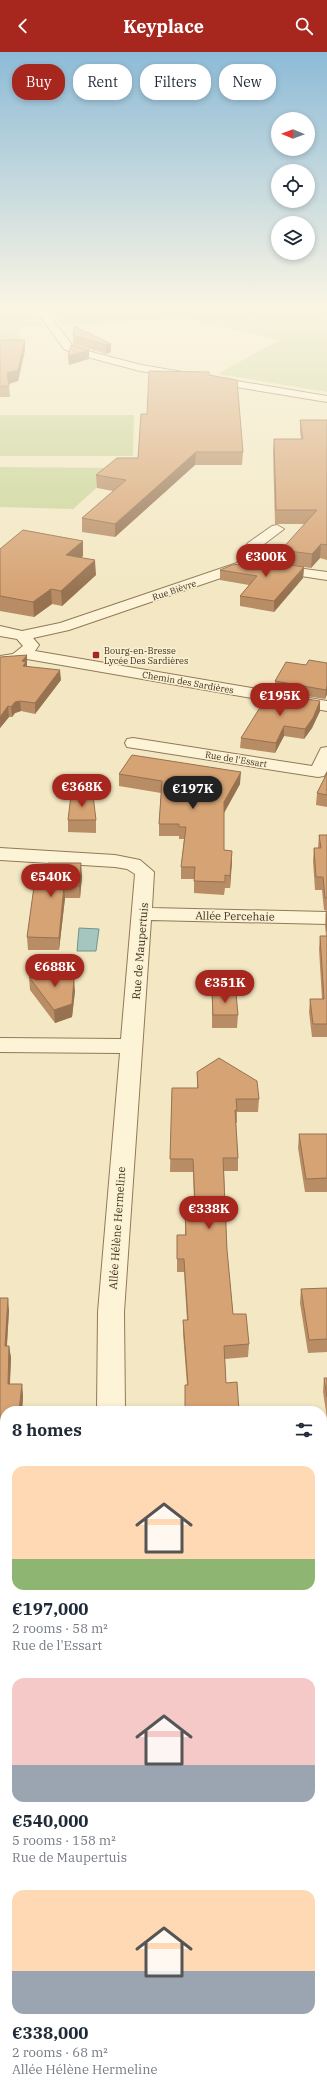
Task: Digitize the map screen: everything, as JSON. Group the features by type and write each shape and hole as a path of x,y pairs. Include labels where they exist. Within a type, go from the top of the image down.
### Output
{"street":[{"path":"243,566 253,546 277,529"},
{"name":"Rue Bièvre","path":"22,636 64,627 243,566 262,566 327,576"},
{"path":"0,632 22,636 31,645 25,654 0,661"},
{"name":"Chemin des Sardières","path":"25,654 327,706"},
{"name":"Rue de l'Essart","path":"133,743 318,772 327,752"},
{"name":"Rue de Maupertuis","path":"0,854 115,861 133,864 145,872 132,1046"},
{"name":"Allée Percehaie","path":"143,914 327,918"},
{"path":"0,1045 132,1046"},
{"name":"Allée Hélène Hermeline","path":"112,1406 111,1312 132,1046"}],"green space":[{"path":"0,415 134,415 133,456 0,456"},
{"path":"0,467 114,468 112,474 73,509 0,507"}],"water":[{"path":"79,928 99,929 96,951 77,951"}],"building":[{"path":"147,403 239,403 243,452 196,452 115,524 82,518 126,480 96,475 117,458 138,458 141,414 147,414"},
{"path":"300,420 327,420 327,545 321,544 312,554 281,550 317,510 276,510 274,439 303,439"},
{"path":"23,530 83,541 66,555 95,560 61,591 51,589 33,602 0,596 0,549"},
{"path":"262,561 304,567 274,601 240,596 257,576 220,570 232,565"},
{"path":"27,655 22,661 26,662 23,666 60,670 35,703 20,701 15,702 11,707 8,706 0,717 0,657"},
{"path":"309,660 327,663 326,690 275,681 286,662 306,665"},
{"path":"269,693 320,701 313,718 305,729 284,726 276,743 241,738"},
{"path":"132,755 241,772 224,802 224,850 232,851 230,876 225,875 225,882 194,881 195,867 181,867 186,827 179,827 179,824 159,824 162,781 119,774"},
{"path":"327,773 327,795 317,793"},
{"path":"71,795 93,795 96,820 68,820"},
{"path":"319,835 327,835 327,898 325,898 323,877 316,877 314,848 321,848"},
{"path":"48,863 81,863 79,886 64,886 59,938 27,937 37,865 48,866"},
{"path":"320,936 327,936 327,1024 313,1024 310,999 324,999"},
{"path":"43,969 63,969 62,977 74,978 72,1004 54,1010 29,977 41,977"},
{"path":"212,993 236,993 238,1015 213,1015"},
{"path":"219,1058 257,1081 259,1099 236,1099 237,1110 235,1110 238,1158 223,1158 227,1250 233,1314 246,1314 249,1344 224,1346 226,1383 237,1382 239,1406 185,1406 185,1385 188,1385 183,1320 188,1320 184,1259 177,1259 177,1235 186,1235 185,1212 190,1212 190,1203 195,1203 193,1159 170,1159 172,1088 198,1088 197,1072"},
{"path":"299,1134 327,1134 327,1178 306,1179"},
{"path":"327,1288 327,1339 309,1340 301,1289"},
{"path":"0,1298 8,1298 5,1346 9,1346 8,1384 22,1384 20,1406 0,1406"},
{"path":"324,1378 327,1378 327,1397"}],"place":[{"name":"Bourg-en-Bresse Lycée Des Sardières","path":"96,655"}]}
